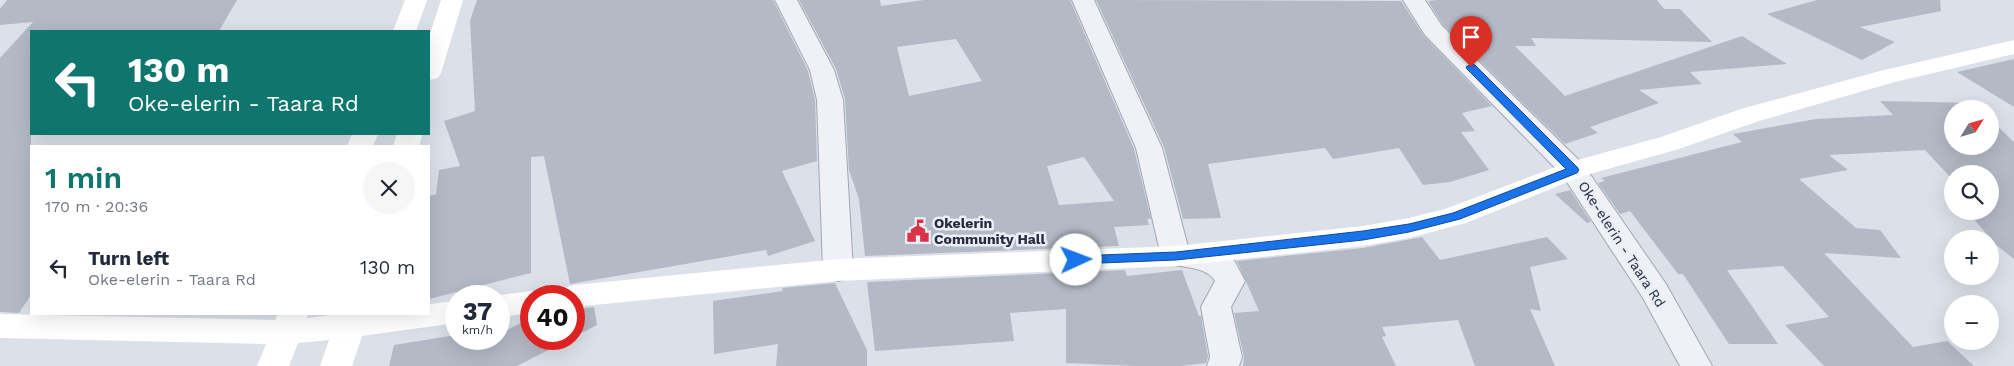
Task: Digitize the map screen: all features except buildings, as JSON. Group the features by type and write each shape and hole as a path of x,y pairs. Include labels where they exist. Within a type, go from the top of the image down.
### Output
{"street":[{"path":"405,30 416,0"},
{"path":"430,70 452,0"},
{"path":"786,0 822,70 830,100 838,270"},
{"path":"1083,0 1149,148 1176,256"},
{"name":"Oke-elerin - Taara Rd","path":"1414,0 1433,30 1573,170 1655,292 1696,366"},
{"path":"585,295 838,270 1176,256 1363,236 1409,228 1456,216 1573,170 1670,143 1750,114 1818,94 2014,47"},
{"path":"1176,256 1205,260 1223,268 1230,281 1216,307 1226,357 1223,366"},
{"path":"430,314 445,313"},
{"path":"0,326 290,323 417,315"},
{"path":"336,366 351,320"},
{"path":"273,366 290,323"}],"place":[{"name":"Okelerin Community Hall","path":"918,231"}],"route":[{"path":"1076,260 1176,256 1363,236 1409,228 1456,216 1573,170 1471,67"}]}
